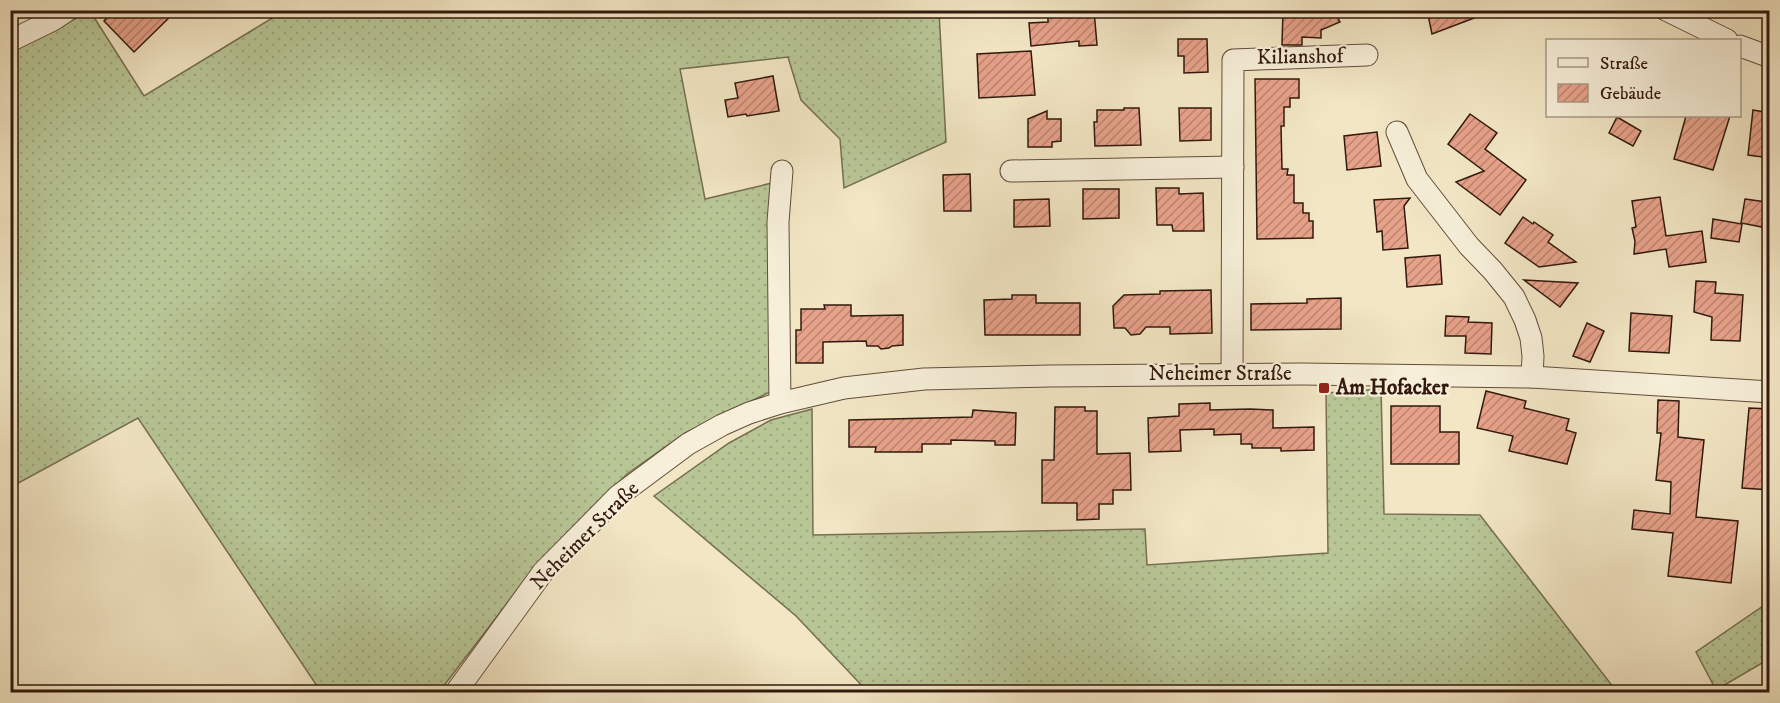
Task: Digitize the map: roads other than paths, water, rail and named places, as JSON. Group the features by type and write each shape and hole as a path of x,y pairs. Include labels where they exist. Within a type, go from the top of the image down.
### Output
{"street":[{"path":"10,41 68,10"},
{"path":"1666,10 1725,39"},
{"path":"1741,46 1770,57"},
{"name":"Kilianshof","path":"1232,374 1233,60 1367,56"},
{"path":"1397,132 1417,179 1469,246 1514,297 1531,338 1532,377"},
{"path":"1011,171 1233,167"},
{"path":"780,403 778,222 782,171"},
{"name":"Neheimer Straße","path":"456,693 543,572 618,496 688,444 722,424 780,403 844,388 924,379 1232,374 1532,377 1769,387"}],"place":[{"name":"Am Hofacker","path":"1324,388"}]}
